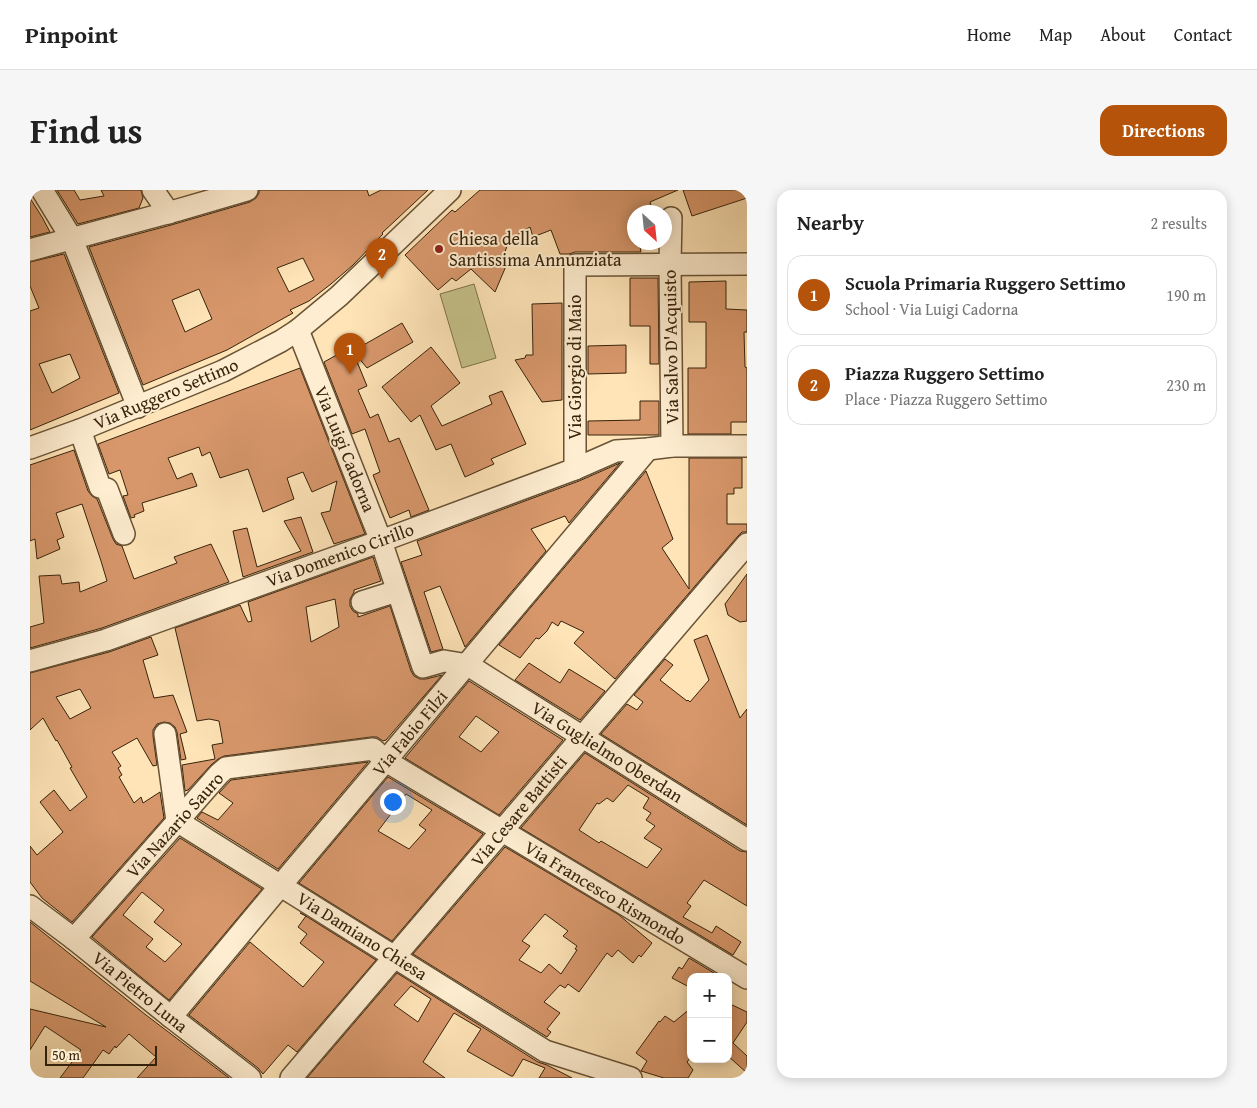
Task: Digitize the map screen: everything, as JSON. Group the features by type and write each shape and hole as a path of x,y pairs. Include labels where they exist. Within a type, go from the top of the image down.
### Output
{"street":[{"path":"42,190 72,239 138,407"},
{"path":"153,190 169,213"},
{"path":"30,250 247,190"},
{"name":"Via Ruggero Settimo","path":"30,448 138,407 223,371 281,342 339,296 445,191"},
{"name":"Via Salvo D'Acquisto","path":"670,250 672,446"},
{"path":"670,264 747,264"},
{"name":"Via Giorgio di Maio","path":"575,469 575,265 670,264"},
{"name":"Via Luigi Cadorna","path":"298,330 381,541 423,667 444,661 468,665"},
{"path":"80,430 100,487 107,489 124,534"},
{"name":"Via Domenico Cirillo","path":"30,661 106,640 381,541 575,469 616,451 672,446 747,446"},
{"name":"Via Fabio Filzi","path":"171,1018 648,449"},
{"name":"Via Cesare Battisti","path":"291,1078 747,544"},
{"path":"362,602 398,591"},
{"name":"Via Guglielmo Oberdan","path":"468,665 747,840"},
{"path":"165,734 177,821"},
{"name":"Via Nazario Sauro","path":"74,939 226,768 373,749 386,761"},
{"name":"Via Francesco Rismondo","path":"386,761 747,978"},
{"name":"Via Damiano Chiesa","path":"177,821 545,1051 631,1078"},
{"name":"Via Pietro Luna","path":"30,906 250,1078"}],"shaded area":[{"path":"474,284 496,358 462,368 440,294"}],"building":[{"path":"57,190 74,190 80,200 104,196 101,190 141,190 143,198 139,208 78,224"},
{"path":"259,190 367,190 369,196 381,190 428,190 382,233 353,265 309,301 290,310 293,313 227,350 143,385 89,247 250,202 259,193","holes":["303,258 314,280 289,292 277,268","199,289 212,319 185,332 172,300"]},
{"path":"480,190 678,190 650,202 651,205 627,205 627,250 641,250 641,252 575,252 560,254 551,230 533,237 530,227 509,240 502,261 506,266 495,292 471,269 456,281 452,278 438,290 405,255 452,210 455,212"},
{"path":"683,190 747,190 747,198 692,216"},
{"path":"30,198 42,217 50,232 30,237"},
{"path":"64,254 119,393 30,430 30,311 39,308 30,286 30,262","holes":["70,354 80,378 52,393 39,364"]},
{"path":"630,278 658,278 659,364 650,364 650,326 630,326"},
{"path":"726,281 726,309 747,310 747,332 744,332 745,367 747,368 747,422 731,422 731,434 688,434 688,368 706,368 706,322 689,322 689,282"},
{"path":"562,303 562,400 542,402 515,360 525,358 526,355 533,355 532,304"},
{"path":"402,323 413,342 367,368 353,351"},
{"path":"626,345 626,373 588,374 588,346"},
{"path":"351,347 367,386 358,390 370,418 378,414 389,442 399,438 429,510 411,517 409,510 390,518 373,475 380,472 365,429 352,434 324,362"},
{"path":"431,347 460,383 431,406 442,426 492,404 489,396 502,391 526,444 491,459 494,464 465,477 451,444 436,450 420,415 411,422 382,387"},
{"path":"300,368 365,534 334,544 321,513 330,511 337,481 312,492 303,472 287,478 294,499 263,512 248,469 220,478 210,452 202,456 199,447 168,458 177,479 192,473 197,486 142,503 144,511 131,518 123,496 128,495 120,470 109,474 98,444"},
{"path":"640,401 659,401 659,435 588,435 588,421 640,420"},
{"path":"74,450 88,491 97,499 116,544 122,546 134,579 177,563 174,557 211,544 229,582 102,628 30,648 30,627 44,623 39,576 60,575 62,584 79,582 80,592 107,581 82,504 56,513 64,537 57,540 60,549 37,559 35,539 30,541 30,465"},
{"path":"689,458 742,458 742,488 734,488 734,494 727,494 727,524 747,524 747,532 742,532 738,536 615,679 574,643 584,632 561,621 558,626 552,622 547,631 539,639 536,638 520,658 499,645 646,471 673,539 662,548 689,589"},
{"path":"620,463 569,523 565,516 531,529 546,551 465,647 440,586 424,592 443,649 431,652 401,562 422,555 417,541 579,481"},
{"path":"301,517 313,552 243,577 233,531 247,528 257,567 301,551 284,521"},
{"path":"373,557 381,581 354,590 350,599 350,606 358,614 358,617 390,606 414,676 426,679 442,675 386,740 383,741 377,737 371,737 224,756 211,765 185,791 182,765 215,759 212,745 223,743 219,721 209,719 197,721 175,628 240,605 248,622 252,621 248,602","holes":["335,599 339,627 311,642 306,607"]},
{"path":"747,574 747,621 740,622 728,615 725,604"},
{"path":"707,635 740,718 747,709 747,825 601,734 627,704 637,710 643,702 634,695 665,659 673,665 660,680 690,702 709,680 694,640"},
{"path":"151,637 158,655 143,660 154,698 173,695 187,732 180,734 186,759 181,760 175,727 170,723 164,722 157,724 153,730 157,765 153,766 137,738 112,752 121,766 118,768 122,775 119,777 134,803 141,797 143,803 160,792 164,818 72,922 42,898 30,882 30,846 37,855 63,832 40,802 54,790 70,811 87,797 70,768 72,767 57,740 43,718 30,730 30,673 109,652","holes":["80,689 91,708 70,719 56,697"]},
{"path":"529,663 560,683 569,669 605,691 580,720 515,680"},
{"path":"469,681 563,740 499,815 405,758","holes":["476,716 499,732 481,752 459,737"]},
{"path":"585,753 740,851 747,852 747,906 704,880 687,903 691,906 683,917 712,933 716,926 741,942 733,955 521,828","holes":["628,785 649,798 643,808 651,813 646,820 655,826 644,838 662,849 647,868 601,841 599,843 579,830 597,803 599,804 607,798 613,802"]},
{"path":"368,762 278,869 197,818 202,812 218,820 233,803 219,793 231,780"},
{"path":"388,777 483,834 392,941 299,883","holes":["406,794 432,810 419,825 426,830 409,849 378,831"]},
{"path":"180,838 262,889 169,1000 92,937","holes":["142,892 164,910 154,922 182,944 165,962 146,947 153,939 123,915"]},
{"path":"505,847 619,915 652,943 641,957 639,955 633,963 618,950 612,957 607,953 579,992 568,984 565,988 560,985 544,1002 560,1013 547,1029 551,1032 547,1037 413,954","holes":["545,914 568,931 563,936 577,946 575,949 577,950 561,974 549,964 541,973 519,960 530,946 522,941"]},
{"path":"306,916 376,960 297,1052 288,1045 263,1074 258,1068 189,1015 250,942 303,987 324,962 300,943 307,934 298,927"},
{"path":"30,922 146,1015 229,1078 137,1078 156,1057 129,1034 109,1054 103,1050 83,1078 60,1078 81,1050 45,1026 30,1050 30,1009 106,1027 30,981"},
{"path":"689,958 714,973 687,973 687,986 672,978 679,967 682,969"},
{"path":"397,973 538,1062 572,1078 539,1078 545,1068 523,1059 513,1076 511,1076 467,1051 481,1029 454,1013 423,1062 445,1078 307,1078","holes":["411,986 431,999 418,1022 394,1005"]},
{"path":"732,1005 747,1012 747,1022 733,1043 747,1056 747,1073 732,1060"},
{"path":"687,1011 687,1063 693,1070 688,1078 664,1078 641,1071 647,1061 636,1053 659,1021 665,1016 674,1022"}],"place":[{"name":"Chiesa della Santissima Annunziata","path":"439,249"},
{"name":"Piazza Ruggero Settimo","path":"382,279"},
{"name":"Scuola Primaria Ruggero Settimo","path":"350,374"}]}
